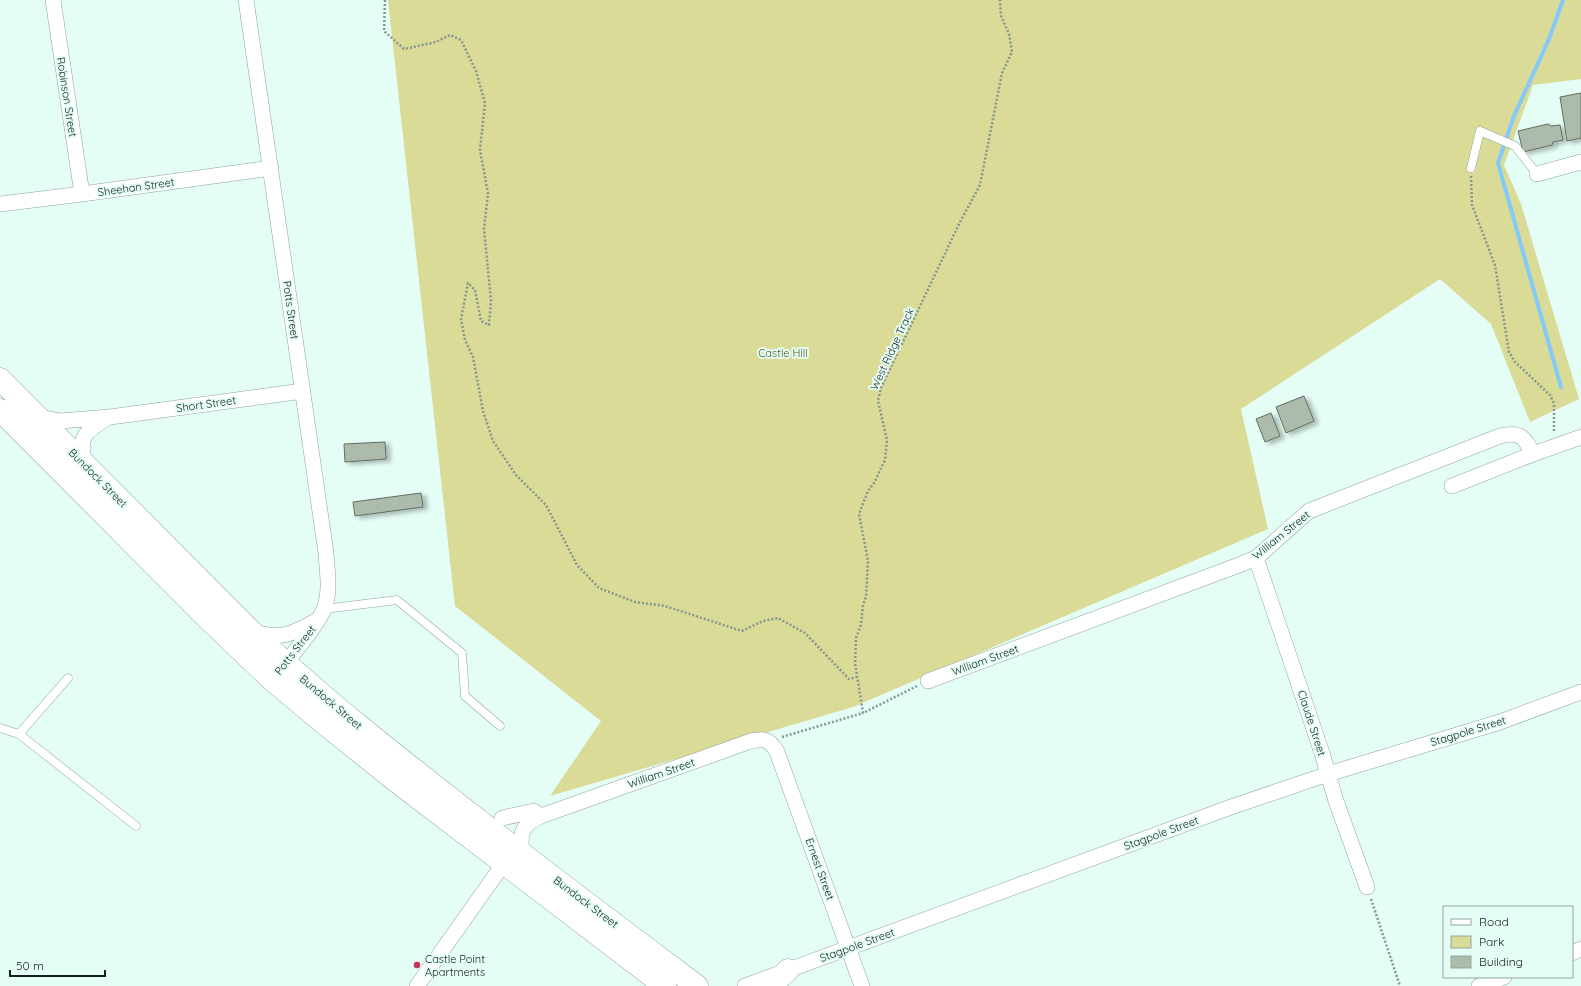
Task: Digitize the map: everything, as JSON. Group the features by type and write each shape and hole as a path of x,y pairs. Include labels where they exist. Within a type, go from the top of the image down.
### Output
{"main road":[{"name":"Bundock Street","path":"0,379 251,631 279,672"},
{"name":"Bundock Street","path":"0,410 204,616 279,672 364,730 665,986"},
{"name":"Bundock Street","path":"511,854 697,986"},
{"path":"771,986 788,970"}],"street":[{"name":"Robinson Street","path":"53,0 82,194"},
{"name":"Potts Street","path":"246,0 303,391 328,579 322,614 279,672"},
{"path":"1537,174 1581,162"},
{"name":"Sheehan Street","path":"0,204 271,168"},
{"name":"Short Street","path":"37,417 60,421 110,417 303,391"},
{"name":"Short Street","path":"86,466 82,452 82,441 87,432 110,417"},
{"name":"William Street","path":"928,681 1256,558 1310,511 1500,436 1511,433 1520,435 1526,441 1533,454"},
{"path":"1452,486 1581,437"},
{"name":"Claude Street","path":"1256,558 1367,887"},
{"name":"Potts Street","path":"251,631 268,636 290,634 322,614"},
{"name":"Stagpole Street","path":"745,986 1231,807 1328,774 1500,722 1581,692"},
{"name":"William Street","path":"511,854 521,845 522,833 525,826 531,820 759,739"},
{"name":"Ernest Street","path":"759,739 773,745 777,752 862,986"},
{"name":"William Street","path":"502,818 534,811 541,816"},
{"path":"417,986 511,854"},
{"path":"1479,986 1501,978"}],"lane":[{"path":"1471,168 1480,131 1515,146 1537,174"},
{"path":"322,614 397,600 462,653 465,696 500,726"},
{"path":"19,734 68,678"},
{"path":"0,728 19,734 136,826"}],"path":[{"path":"385,0 384,31 404,49 436,42 450,35 461,40 476,71 485,103 480,150 488,193 484,229 491,301 489,325 481,321 475,290 468,283 461,319 465,340 473,356 483,410 493,441 516,475 546,505 577,565 599,588 635,602 665,606 742,631 763,621 778,618 805,633 850,679 857,678"},
{"name":"West Ridge Track","path":"864,713 855,663 856,638 861,625 863,605 866,597 868,561 859,514 868,491 874,483 885,460 887,440 878,401 881,388 960,222 980,185 1002,72 1012,52 1009,34 1001,16 1000,0"},
{"path":"1471,168 1472,205 1495,265 1509,352 1515,362 1550,395 1554,404 1554,447"},
{"path":"759,739 776,739 787,734 864,713 928,681"},
{"path":"1367,887 1400,986"}],"green space":[{"name":"Castle Hill","path":"388,0 1581,0 1581,79 1533,85 1504,165 1521,204 1579,399 1530,422 1491,324 1440,279 1241,409 1268,529 853,707 550,796 601,721 455,606"}],"building":[{"path":"1581,93 1581,138 1567,141 1560,97"},
{"path":"1548,124 1551,126 1560,125 1563,140 1553,142 1552,145 1523,152 1518,131"},
{"path":"1304,396 1314,421 1286,433 1276,407"},
{"path":"1271,413 1280,436 1265,442 1256,419"},
{"path":"385,442 386,459 345,462 344,444"},
{"path":"421,493 423,507 355,516 353,502"}],"waterway":[{"path":"1561,387 1498,163 1514,116 1549,39 1563,0"}],"place":[{"name":"Castle Point Apartments","path":"417,965"}]}
